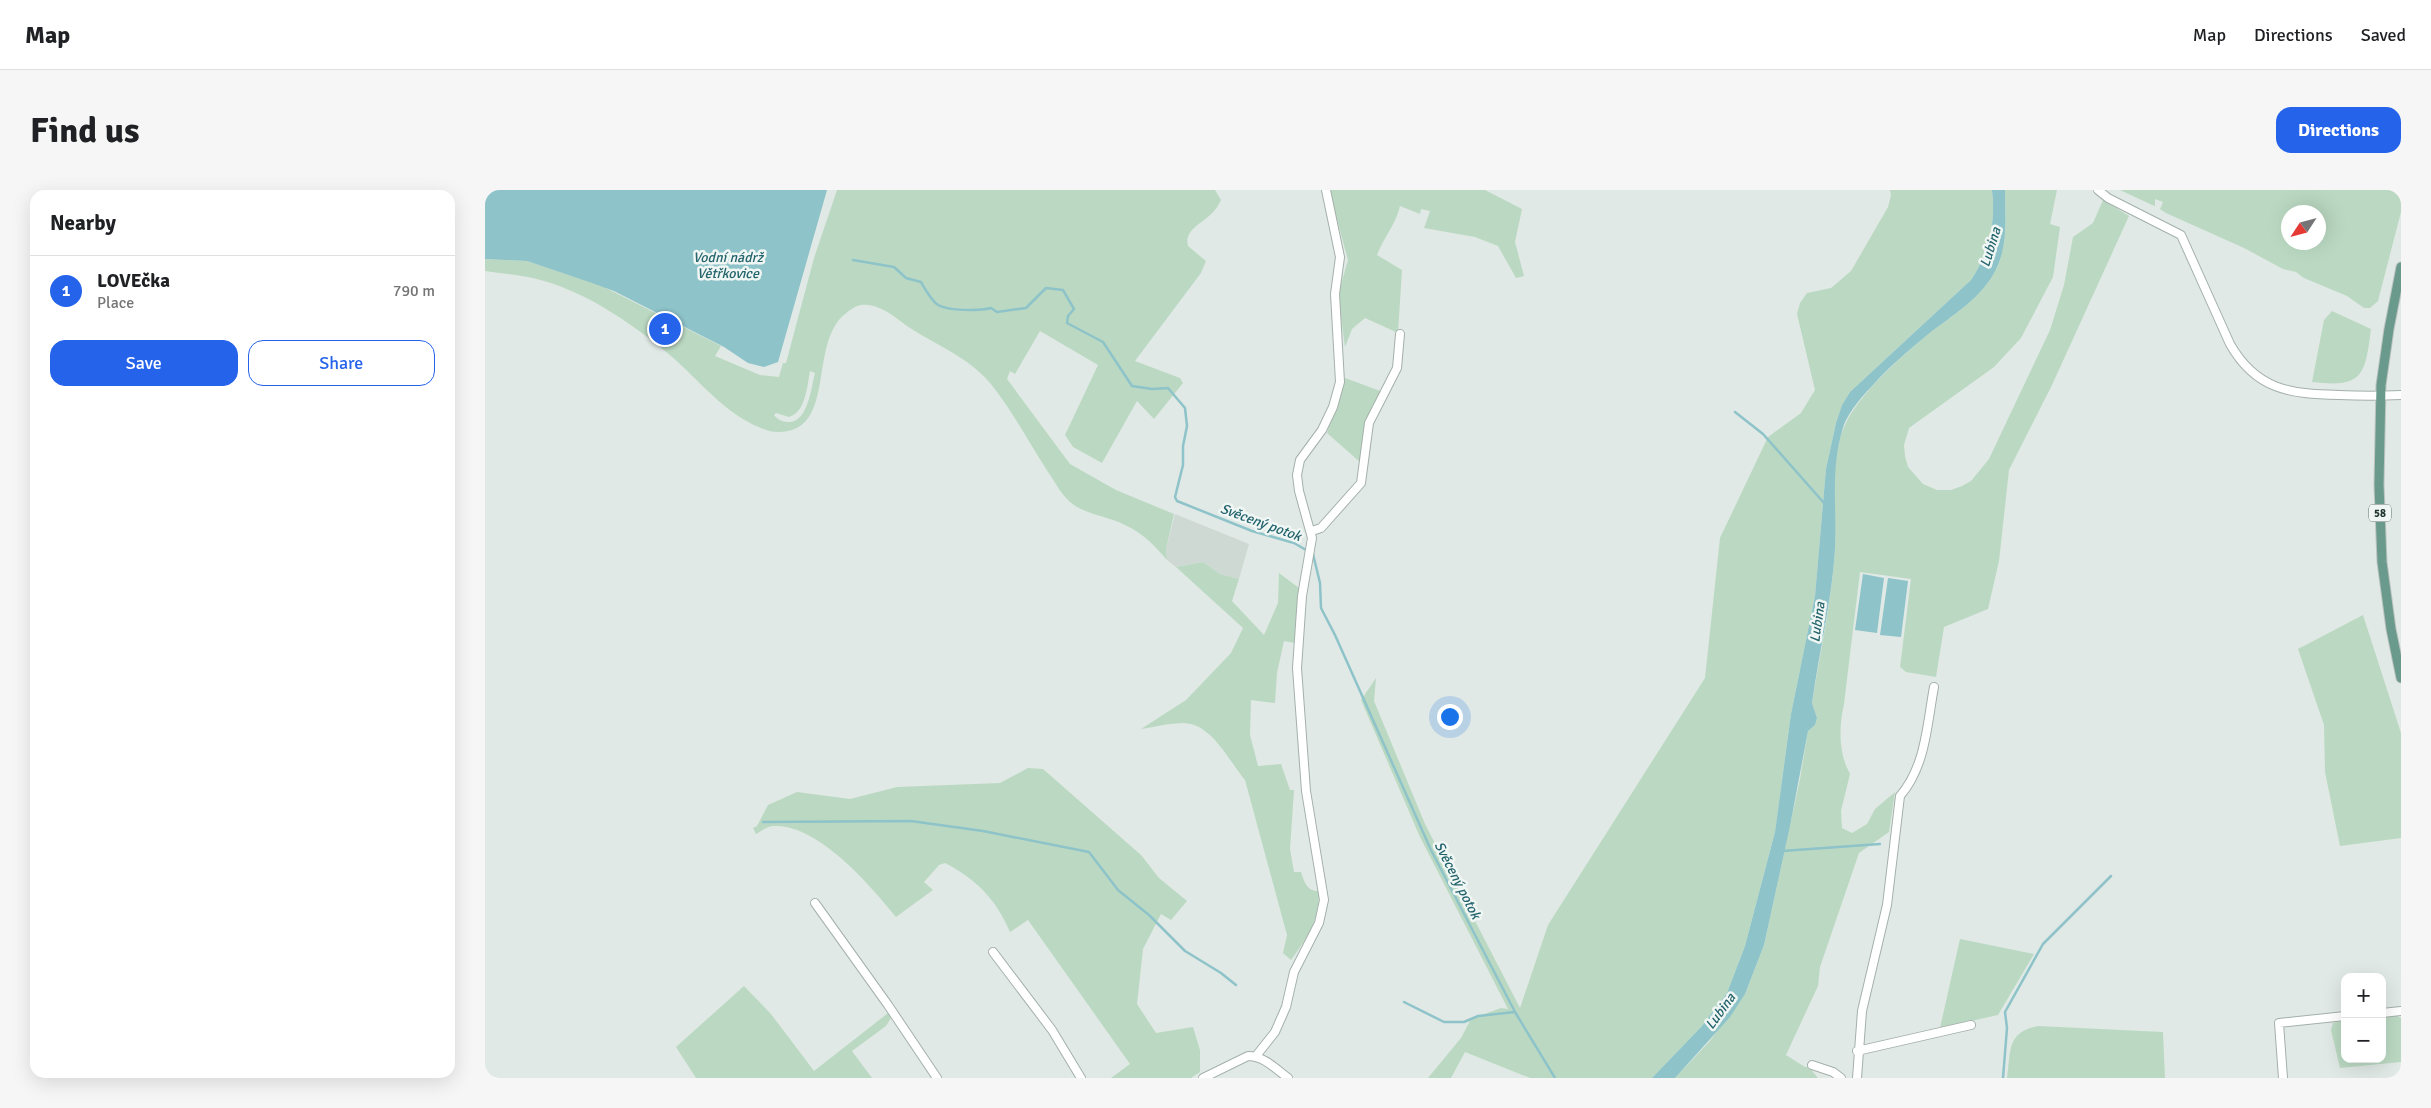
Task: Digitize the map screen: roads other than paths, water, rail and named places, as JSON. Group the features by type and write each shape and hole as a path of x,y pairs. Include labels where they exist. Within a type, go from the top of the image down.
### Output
{"main road":[{"name":"58","path":"2401,267 2389,329 2381,396 2379,485 2382,562 2391,629 2401,678"}],"street":[{"path":"1256,1056 1275,1032 1287,1005 1294,972 1319,924 1324,900 1306,790 1297,668 1302,596 1312,531 1299,491 1297,468 1302,456 1322,430 1336,399 1340,382 1335,294 1340,257 1326,190"},
{"path":"2097,190 2108,198 2181,235 2230,344 2237,356 2260,379 2275,387 2300,394 2401,395"},
{"path":"1312,531 1321,528 1361,483 1369,423 1397,368 1401,334"},
{"path":"1857,1078 1857,1051 1862,1011 1887,905 1900,796 1911,784 1919,767 1934,686"},
{"path":"815,904 888,1005 937,1078"},
{"path":"993,952 1052,1030 1081,1078"},
{"path":"2386,1013 2401,1011"},
{"path":"2283,1078 2279,1023 2341,1016"},
{"path":"1857,1051 1971,1025"},
{"path":"1203,1078 1241,1058 1256,1056 1288,1078"},
{"path":"1812,1065 1833,1072 1841,1078"},
{"path":"1219,1069 1221,1078"}],"water":[{"name":"Vodní nádrž Větřkovice","path":"485,190 827,190 778,362 764,367 748,363 724,347 614,291 527,261 485,259"},
{"name":"Lubina","path":"1992,190 2005,190 2005,237 2001,256 1992,277 1985,287 1966,305 1926,336 1885,372 1855,405 1843,428 1835,473 1835,549 1833,568 1812,703 1817,718 1815,725 1808,731 1790,826 1764,945 1745,994 1730,1017 1675,1078 1652,1078 1702,1026 1727,993 1745,946 1775,832 1791,714 1815,596 1826,469 1842,405 1850,392 1971,280 1987,248 1990,237 1993,214"},
{"path":"1863,574 1884,578 1877,633 1855,630"},
{"path":"1888,578 1908,581 1901,637 1880,635"}],"waterway":[{"name":"Svěcený potok","path":"853,260 894,267 906,278 921,282 935,303 949,308 972,310 991,308 997,312 1026,308 1046,288 1063,290 1074,309 1068,316 1067,323 1103,342 1132,386 1152,389 1168,388 1185,408 1187,426 1183,446 1183,465 1175,497 1177,501 1252,531 1294,543 1313,554 1320,583 1321,608 1335,635 1431,850 1515,1012 1555,1078"},
{"path":"1735,412 1763,434 1824,503"},
{"path":"763,822 911,821 983,831 1089,852 1118,890 1149,915 1185,951 1221,973 1236,985"},
{"path":"1782,851 1880,844"},
{"path":"2003,1078 2007,1028 2005,1012 2043,944 2111,876"},
{"path":"1404,1002 1444,1022 1464,1022 1478,1016 1515,1012"}],"place":[{"name":"LOVEčka","path":"665,329"}]}
